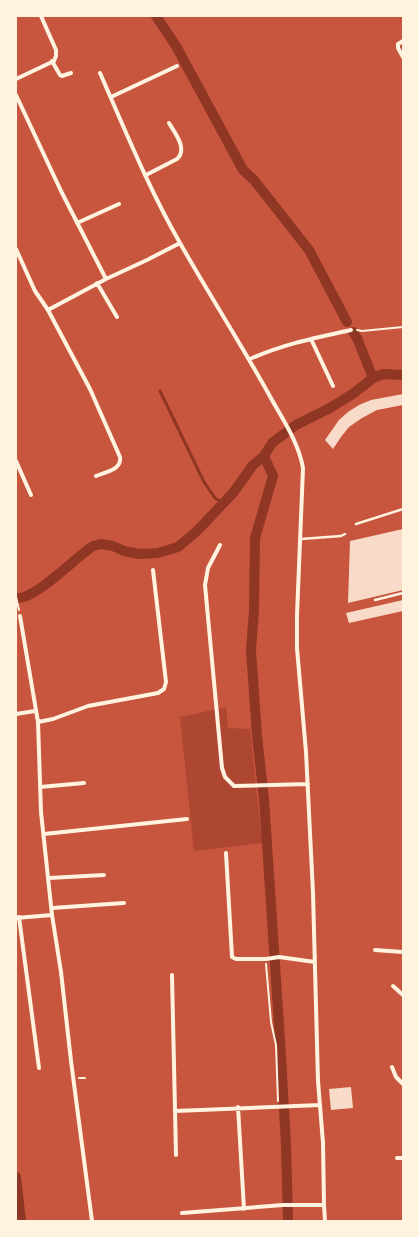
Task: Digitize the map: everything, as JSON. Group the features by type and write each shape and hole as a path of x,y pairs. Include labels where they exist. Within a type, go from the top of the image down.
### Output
{"street":[{"path":"16,79 52,61 56,56 56,50 41,16"},
{"path":"403,41 398,44 398,48 403,57"},
{"path":"52,61 60,75 62,76 71,73"},
{"path":"111,98 177,66"},
{"path":"100,73 159,204 180,243 250,359 284,421 302,459 303,468 297,648 308,784 325,1221"},
{"path":"16,95 61,192 106,279"},
{"path":"146,175 181,156 182,151 180,143 169,122"},
{"path":"77,223 119,204"},
{"path":"48,310 97,283 180,243"},
{"path":"16,249 35,291 48,310 90,389 120,457 120,464 118,467 96,476"},
{"path":"97,283 117,317"},
{"path":"250,359 273,349 295,342 352,330"},
{"path":"311,339 333,386"},
{"path":"16,460 31,495"},
{"path":"220,545 208,568 206,585 222,768 225,777 234,786 308,784"},
{"path":"38,722 53,719 88,706 158,693 164,689 166,682 153,570"},
{"path":"20,616 38,722 40,787 52,915 62,972 71,1061 92,1221"},
{"path":"16,628 22,627"},
{"path":"16,714 35,711"},
{"path":"40,787 84,783"},
{"path":"44,834 187,819"},
{"path":"226,853 232,957 266,959 279,957 315,962"},
{"path":"49,878 104,875"},
{"path":"52,908 124,903"},
{"path":"39,1068 18,918 52,915"},
{"path":"376,950 403,952"},
{"path":"172,975 176,1155"},
{"path":"393,986 403,995"},
{"path":"392,1067 396,1077 403,1084"},
{"path":"175,1111 320,1104"},
{"path":"238,1107 244,1209"},
{"path":"397,1158 403,1158"},
{"path":"182,1212 244,1209 283,1205 324,1205"}],"lane":[{"path":"356,524 403,509"},
{"path":"300,539 341,536 345,534"},
{"path":"375,600 403,593"}],"path":[{"path":"352,330 362,331 403,327"},
{"path":"16,597 20,616"},
{"path":"266,959 271,1022 276,1045 282,1107"}],"shaded area":[{"path":"226,707 228,728 250,729 262,843 194,851 180,717"}],"building":[{"path":"403,394 403,405 377,410 362,418 349,427 333,449 325,440 339,420 359,405 371,400"},
{"path":"403,529 403,590 348,603 350,541"},
{"path":"403,600 403,611 349,623 346,613"},
{"path":"351,1087 353,1108 331,1110 329,1089"}],"waterway":[{"path":"156,16 176,46 243,170 254,180 309,250 347,322"},
{"path":"353,332 357,338 373,378"},
{"path":"16,598 24,597 44,586 93,546 101,544 113,546 124,551 139,554 158,553 178,547 196,532 233,493 253,465 264,456 272,443 296,425 330,408 354,393 373,378 383,374 403,375"},
{"path":"160,391 204,482 215,498 223,503"},
{"path":"264,456 273,476 255,538 254,610 251,650 257,736 264,799 281,1055 286,1145 288,1221"},
{"path":"16,1177 21,1221"}]}
